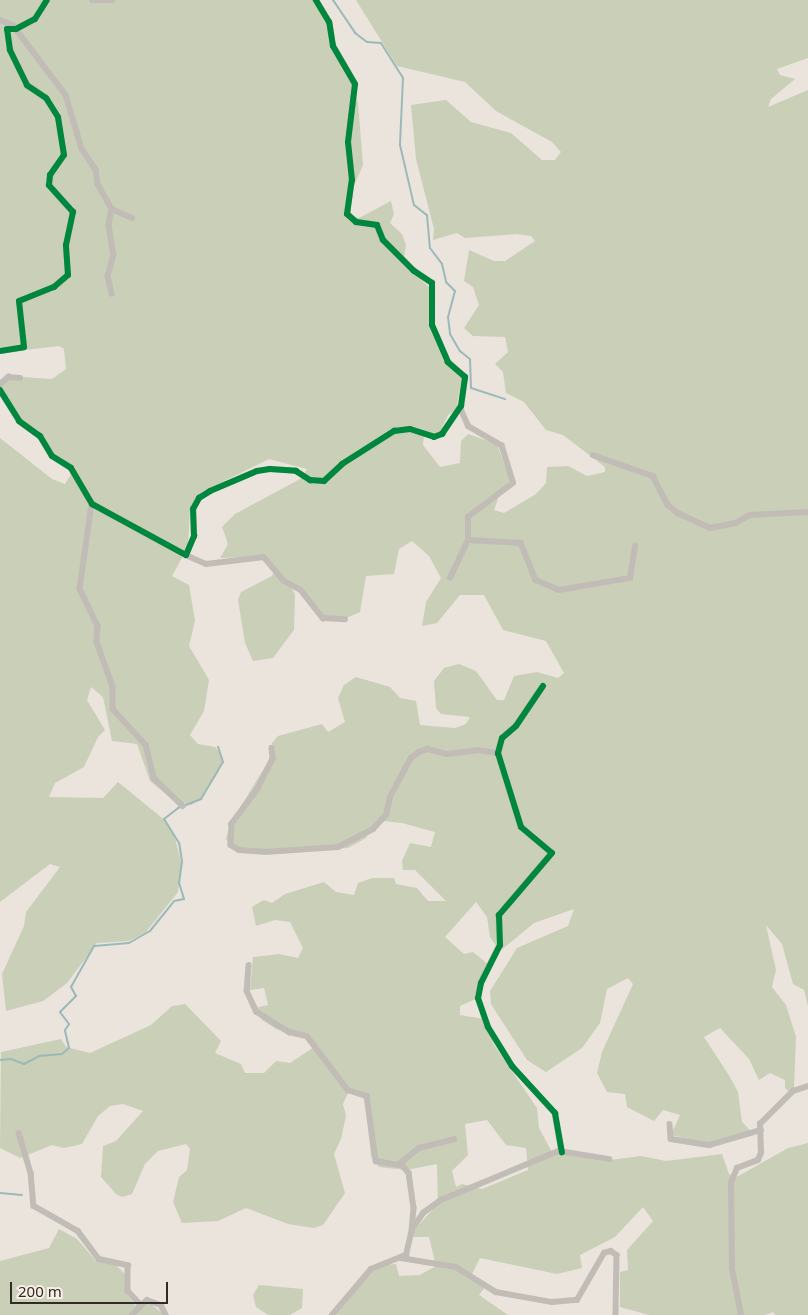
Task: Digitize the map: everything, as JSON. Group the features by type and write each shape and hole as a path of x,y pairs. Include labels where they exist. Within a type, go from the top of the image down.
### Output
{"street":[{"path":"0,350 24,347 19,301 54,287 68,275 66,245 73,215 65,199 53,192 50,185 50,175 64,155 58,117 46,98 27,85 10,50 7,27 16,29 35,19 47,0"},
{"path":"92,0 112,0"},
{"path":"186,555 194,536 193,509 204,494 257,471 270,469 296,471 310,480 324,480 342,464 394,431 410,429 430,437 440,435 460,408 465,377 448,362 432,325 432,283 414,271 383,240 377,226 356,222 348,214 352,180 348,142 355,84 333,46 329,22 316,0"},
{"path":"0,20 16,29 27,48 63,88 82,149 96,170 98,184 112,210 109,225 114,255 108,276 112,294"},
{"path":"112,210 132,218"},
{"path":"0,384 8,377 20,378"},
{"path":"0,390 19,421 40,436 52,456 71,468 92,504 206,564 264,557 284,581 301,590 323,618 345,619"},
{"path":"450,578 468,540 468,517 486,500 510,488 513,476 502,446 468,426 460,408"},
{"path":"593,454 653,476 668,505 678,513 710,528 736,523 750,515 808,512"},
{"path":"92,504 80,589 98,626 97,642 113,687 113,709 146,744 154,778 183,806"},
{"path":"468,540 521,543 536,580 559,590 630,578 635,546"},
{"path":"543,686 516,726 502,738 498,753 521,827 552,853 499,915 500,945 480,983 478,998 488,1027 512,1066 556,1113 562,1152"},
{"path":"272,748 272,759 258,789 232,824 231,845 239,850 265,852 338,847 373,829 386,815 390,797 410,767 412,758 419,752 428,749 447,754 478,750 498,753"},
{"path":"249,966 248,991 258,1012 289,1032 307,1036 348,1090 367,1096 374,1158 383,1164 401,1164 419,1148 454,1139"},
{"path":"741,1315 732,1269 731,1183 737,1168 758,1160 760,1124 781,1101 799,1087 808,1086"},
{"path":"670,1124 671,1138 710,1145 761,1130"},
{"path":"19,1133 32,1179 34,1206 78,1231 100,1259 128,1265 128,1291 140,1304"},
{"path":"412,1228 423,1213 440,1200 562,1152 610,1159"},
{"path":"332,1315 370,1270 401,1258 410,1247 414,1208 408,1173 401,1164"},
{"path":"401,1258 456,1267 496,1292 552,1302 577,1300 604,1254 611,1251 617,1255 616,1315"},
{"path":"132,1315 140,1304 154,1301 162,1305 166,1315"}],"green space":[{"path":"0,0 314,0 328,26 335,54 352,82 358,103 363,165 350,195 351,215 359,218 391,201 394,214 390,223 402,234 406,245 403,263 431,289 429,325 445,364 462,378 456,410 448,415 439,434 424,436 423,445 440,467 460,463 461,441 468,434 497,444 510,481 501,490 494,510 504,513 536,494 546,483 547,467 568,466 587,476 605,472 605,467 563,435 546,430 524,402 506,393 503,372 495,364 508,352 505,337 473,336 464,328 479,305 473,287 464,281 469,250 494,261 505,261 535,241 531,236 516,234 465,238 457,233 433,240 434,229 416,159 411,105 446,100 471,122 511,133 542,160 555,160 561,152 552,142 496,111 465,82 397,66 356,0 808,0 808,58 777,69 780,75 795,79 771,99 768,107 808,90 808,1006 804,990 793,984 782,944 766,925 776,970 772,987 786,1005 796,1037 794,1087 789,1092 785,1088 785,1080 770,1073 759,1080 749,1059 720,1028 704,1037 738,1092 742,1122 751,1131 706,1143 671,1135 680,1115 663,1110 654,1121 627,1107 625,1094 607,1092 597,1073 602,1052 633,984 628,978 607,989 600,1023 582,1048 546,1072 527,1060 491,1004 490,991 517,948 568,926 574,909 534,923 500,951 490,937 487,917 476,902 445,937 464,954 473,952 489,965 480,997 460,1006 460,1015 484,1019 494,1045 537,1108 539,1128 552,1152 602,1161 641,1156 666,1161 722,1154 729,1174 735,1178 788,1148 808,1143 808,1315 775,1315 773,1312 765,1315 649,1315 620,1307 620,1272 628,1270 627,1250 653,1221 643,1207 615,1237 580,1255 582,1268 557,1274 480,1258 472,1274 485,1287 479,1295 508,1315 336,1315 369,1273 385,1265 396,1264 399,1276 420,1275 436,1266 429,1237 412,1237 412,1232 438,1204 437,1164 406,1170 379,1167 371,1156 365,1098 348,1093 343,1104 346,1116 341,1139 334,1154 345,1193 323,1225 314,1228 288,1224 246,1208 218,1221 182,1223 173,1202 179,1177 187,1170 190,1149 186,1144 158,1151 145,1164 132,1194 122,1197 116,1194 101,1177 103,1146 116,1141 143,1111 123,1104 110,1106 98,1116 82,1144 64,1148 52,1145 20,1158 0,1148 1,1052 61,1039 66,1047 90,1053 151,1025 172,1006 185,1004 221,1041 215,1053 241,1064 245,1073 264,1073 276,1061 290,1063 314,1047 305,1038 276,1029 262,1020 255,1008 268,1005 264,988 250,990 253,957 279,954 298,958 303,948 290,922 275,920 256,926 252,907 264,900 272,903 285,894 324,882 336,892 354,895 358,883 372,878 394,878 396,884 417,888 428,901 446,901 415,870 403,870 402,861 410,843 431,847 435,832 402,823 384,821 372,827 366,838 348,848 263,854 233,850 226,839 230,824 271,757 272,743 278,736 322,724 328,732 345,722 338,698 344,685 356,677 390,687 400,698 416,701 420,725 455,728 466,724 470,717 441,714 436,708 434,681 444,668 459,664 476,671 497,700 504,700 514,676 537,672 558,678 564,673 546,641 503,630 484,595 460,595 437,623 422,626 426,602 441,578 429,556 412,541 399,549 394,574 366,576 360,612 346,618 325,618 303,590 291,587 295,595 294,630 273,658 253,661 245,643 238,600 241,592 272,576 276,567 265,556 220,558 228,544 222,527 235,514 302,478 307,469 269,459 204,491 190,508 188,547 172,576 189,585 195,621 189,646 209,680 204,711 190,735 198,744 215,747 220,753 223,758 218,773 200,799 191,805 174,801 150,781 137,744 112,741 103,697 91,687 87,700 105,730 98,737 84,767 55,783 49,797 103,798 118,782 167,822 175,838 182,866 178,892 146,932 129,941 97,943 67,983 43,1001 6,1011 2,974 24,926 26,912 60,867 50,864 0,902 0,438 52,479 65,484 71,474 64,463 47,454 37,436 17,421 0,392 0,381 8,376 52,379 66,369 64,349 59,346 0,353","holes":["487,1120 506,1145 526,1148 528,1170 482,1189 462,1184 456,1187 452,1171 468,1155 465,1124"]},
{"path":"59,1229 77,1239 96,1261 116,1265 126,1275 126,1293 135,1305 150,1303 164,1315 0,1315 0,1261 49,1248"},
{"path":"259,1285 303,1289 302,1308 290,1315 268,1315 256,1307 253,1295"}],"waterway":[{"path":"333,0 355,33 367,42 381,43 403,78 400,145 414,205 427,215 430,248 442,264 446,282 455,291 448,317 450,334 460,351 470,359 471,388 505,399"},
{"path":"0,1060 11,1059 24,1064 39,1056 62,1054 69,1048 65,1030 69,1024 60,1012 76,996 71,987 94,946 129,943 150,931 174,901 184,899 179,883 182,861 179,843 164,819 178,808 201,799 223,762 218,747"},
{"path":"0,1193 22,1195"}],"cycle path":[{"path":"0,351 24,347 19,301 54,287 68,275 66,245 73,212 49,185 50,175 64,155 58,117 46,98 27,85 10,50 7,29 16,29 35,19 47,0"},
{"path":"0,390 19,421 40,436 52,456 71,468 92,504 186,555 194,536 193,509 199,498 210,491 257,471 270,469 296,471 310,480 324,481 342,464 394,431 410,429 434,437 442,434 461,406 465,377 448,362 432,325 432,283 414,271 383,240 377,225 356,222 347,214 352,180 348,142 355,84 333,46 329,22 316,0"},
{"path":"543,686 516,726 502,738 498,753 521,827 552,853 499,915 500,945 481,983 478,998 488,1027 512,1066 555,1113 562,1152"}]}
